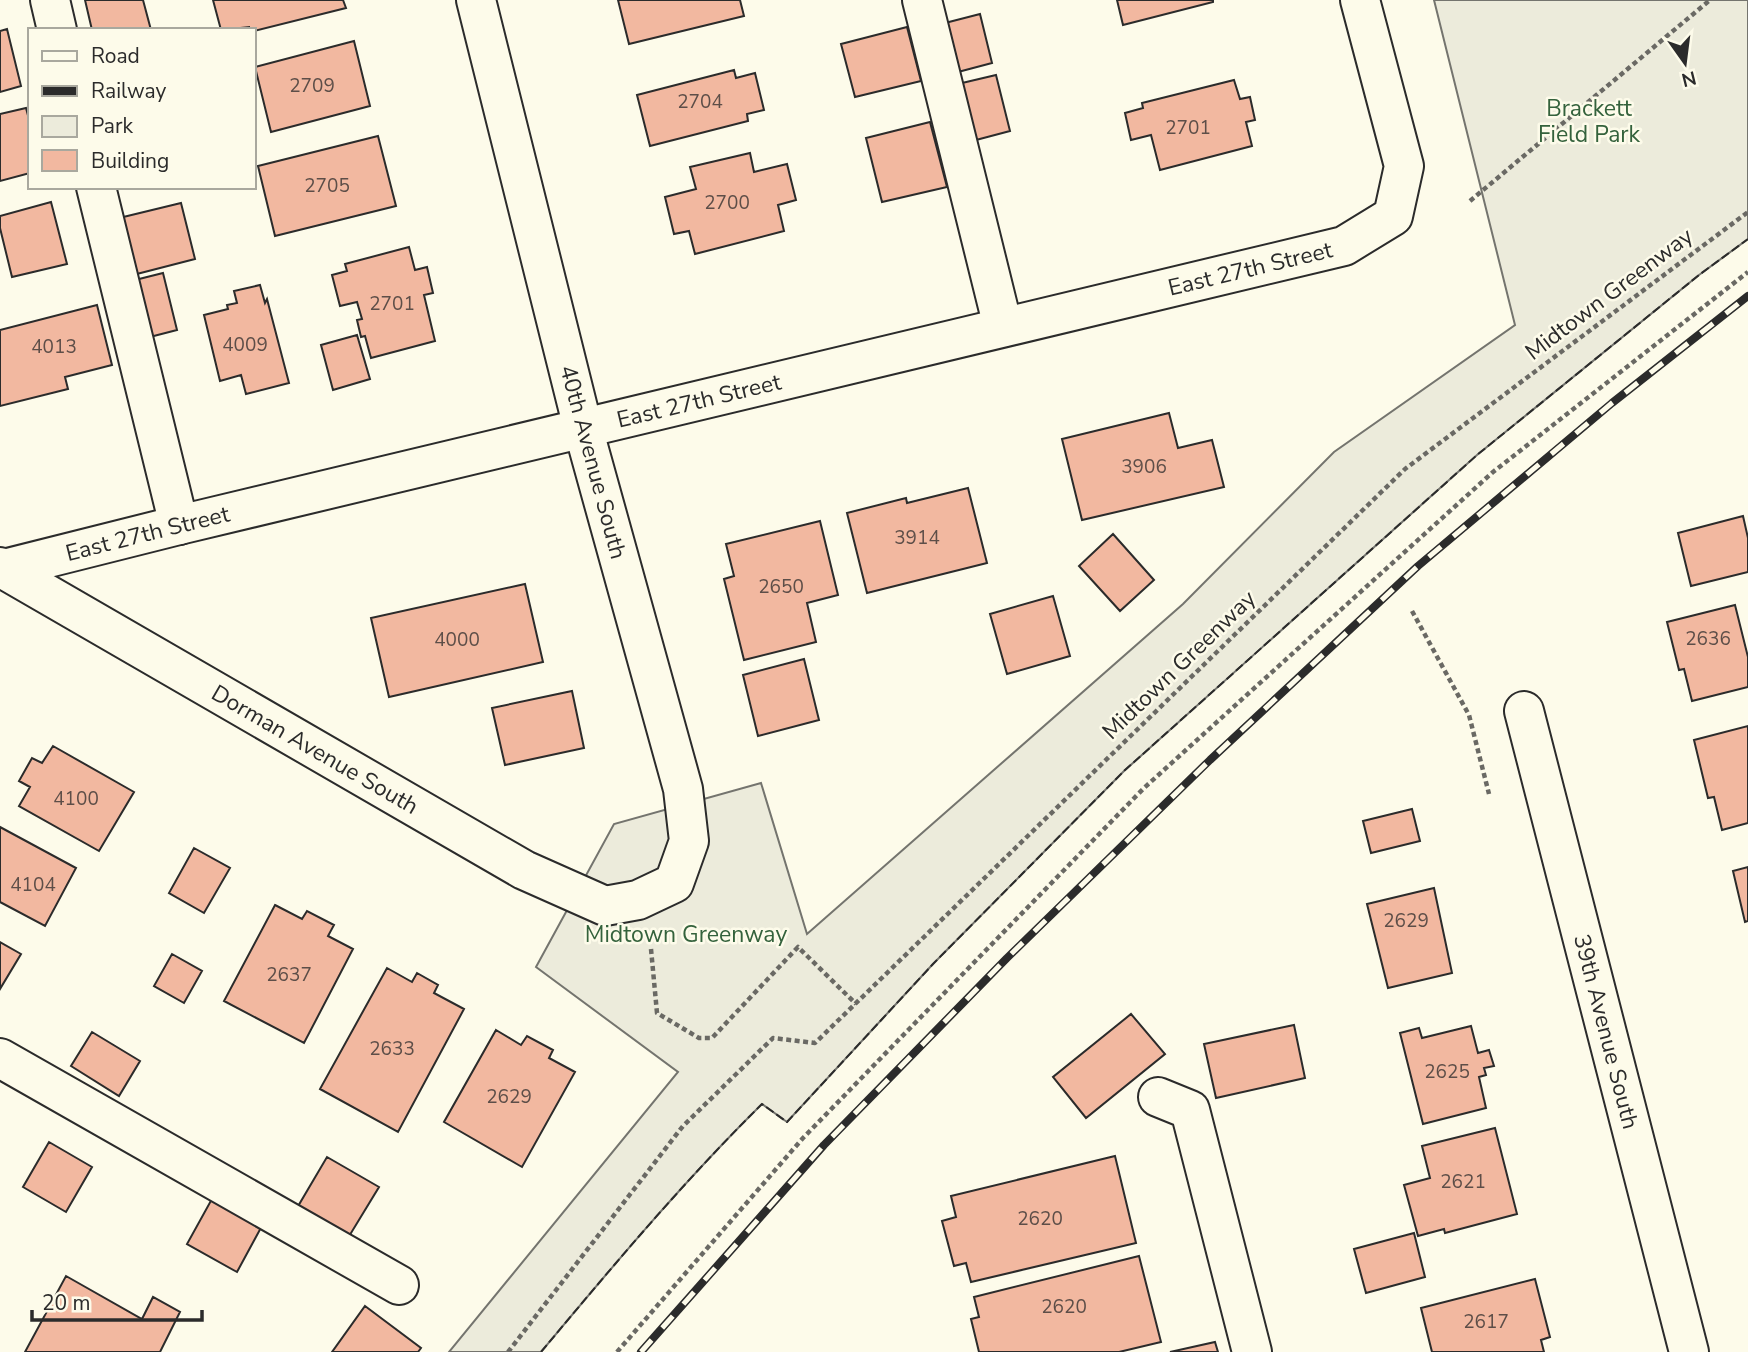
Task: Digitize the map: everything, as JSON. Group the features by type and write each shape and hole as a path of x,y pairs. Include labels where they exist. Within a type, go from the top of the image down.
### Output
{"street":[{"path":"50,0 57,28"},
{"name":"40th Avenue South","path":"476,0 583,428 683,789 689,841 674,883 638,900"},
{"path":"922,0 1003,327"},
{"name":"East 27th Street","path":"1,568 1344,246 1393,216 1404,166 1360,0"},
{"path":"96,189 179,524"},
{"name":"Dorman Avenue South","path":"1,568 524,870 605,906 638,900"},
{"name":"39th Avenue South","path":"1524,711 1689,1352"},
{"path":"0,1058 399,1285"},
{"path":"1158,1097 1191,1110 1251,1352"}],"path":[{"path":"1470,201 1710,0"},
{"name":"Midtown Greenway","path":"508,1352 683,1126 773,1038 815,1043 1405,469 1748,212"},
{"path":"617,1352 803,1138 1144,788 1493,472 1748,272"},
{"path":"1412,611 1469,715 1489,794"},
{"path":"651,949 656,1013 699,1038 712,1038 798,947 856,1004"}],"green space":[{"name":"Midtown Greenway","path":"1434,0 1748,0 1748,239 1699,275 1477,455 1124,771 933,964 787,1122 762,1104 676,1194 541,1352 449,1352 678,1072 536,967 614,824 761,783 807,934 1183,604 1334,452 1515,325"}],"building":[{"path":"85,0 143,0 150,28 92,28"},
{"path":"213,0 343,0 346,8 256,30 256,28 249,27 220,28"},
{"path":"618,0 740,0 744,16 629,44"},
{"path":"1117,0 1213,0 1213,2 1123,25"},
{"path":"980,14 992,63 958,72 945,23"},
{"path":"907,27 921,81 855,97 841,44"},
{"path":"7,29 21,86 0,92 0,31"},
{"path":"354,41 370,106 271,132 256,67"},
{"path":"734,70 736,78 755,73 764,110 747,114 748,121 650,146 637,95"},
{"path":"996,75 1010,131 976,140 962,83"},
{"path":"1234,80 1240,99 1250,97 1255,120 1246,122 1252,146 1160,170 1151,135 1131,140 1125,113 1143,108 1142,103"},
{"path":"26,108 28,174 0,181 0,114"},
{"path":"930,122 947,187 882,202 866,138"},
{"path":"378,136 396,206 275,236 258,166"},
{"path":"750,153 754,172 787,164 796,200 778,205 784,231 695,254 689,231 674,234 665,197 696,189 690,167"},
{"path":"51,202 67,264 12,277 0,228 0,216"},
{"path":"181,203 195,259 129,276 115,219"},
{"path":"409,247 415,270 427,267 433,293 424,295 435,341 371,358 365,336 361,337 357,320 362,319 357,302 340,306 332,275 347,271 345,264"},
{"path":"163,273 177,330 146,338 131,281"},
{"path":"260,285 265,303 267,299 289,383 246,394 241,375 220,381 204,315 228,309 227,305 237,303 234,291"},
{"path":"97,305 112,365 65,377 68,389 0,406 0,330"},
{"path":"357,335 370,379 333,390 321,345"},
{"path":"1169,413 1178,448 1212,440 1224,487 1082,520 1062,439"},
{"path":"968,488 987,563 867,593 847,513 906,498 907,503"},
{"path":"1743,516 1748,538 1748,572 1691,586 1678,533"},
{"path":"820,521 838,595 807,603 816,642 744,660 724,579 734,576 726,544"},
{"path":"1113,534 1154,580 1120,611 1079,566"},
{"path":"525,584 543,662 389,697 371,618"},
{"path":"1053,596 1070,656 1007,674 990,614"},
{"path":"1735,605 1748,657 1748,687 1692,701 1684,669 1679,670 1667,622"},
{"path":"804,659 819,720 758,736 743,675"},
{"path":"572,691 584,748 505,765 492,708"},
{"path":"1748,726 1748,823 1722,830 1714,797 1708,798 1694,740"},
{"path":"53,746 134,792 99,851 19,806 30,787 19,781 32,758 42,763"},
{"path":"1412,809 1420,841 1371,853 1363,821"},
{"path":"0,827 76,868 45,926 0,902"},
{"path":"194,848 230,868 204,913 169,893"},
{"path":"1748,867 1748,921 1745,922 1733,871"},
{"path":"1434,888 1452,973 1388,988 1367,904"},
{"path":"275,905 302,919 307,911 334,925 328,936 353,949 304,1043 224,1001"},
{"path":"0,942 21,954 0,989"},
{"path":"172,954 202,971 184,1003 154,986"},
{"path":"387,968 412,982 417,973 438,985 434,993 464,1009 398,1132 320,1089"},
{"path":"1131,1014 1165,1054 1086,1118 1053,1077"},
{"path":"1294,1025 1305,1078 1216,1098 1204,1044"},
{"path":"1471,1026 1478,1053 1489,1050 1494,1066 1484,1068 1486,1075 1479,1077 1486,1108 1423,1124 1400,1033 1419,1028 1422,1038"},
{"path":"496,1030 521,1045 527,1036 553,1050 549,1058 575,1072 522,1167 444,1122"},
{"path":"92,1032 140,1061 119,1096 71,1066"},
{"path":"1495,1128 1517,1214 1445,1233 1444,1229 1418,1236 1404,1185 1430,1178 1422,1146"},
{"path":"49,1142 92,1167 66,1212 23,1187"},
{"path":"1115,1156 1136,1243 971,1282 966,1263 954,1266 942,1221 956,1217 951,1196"},
{"path":"327,1157 379,1187 348,1238 297,1208"},
{"path":"213,1197 263,1224 237,1272 187,1244"},
{"path":"1414,1233 1425,1277 1366,1293 1354,1249"},
{"path":"1139,1256 1161,1342 1119,1352 979,1352 971,1319 979,1317 974,1297"},
{"path":"66,1276 142,1319 153,1297 180,1312 160,1352 25,1352"},
{"path":"1535,1279 1550,1337 1541,1340 1544,1352 1432,1352 1421,1308"},
{"path":"365,1306 421,1348 418,1352 332,1352"},
{"path":"1215,1342 1218,1352 1170,1352"}],"railway":[{"path":"641,1352 824,1145 1007,958 1210,760 1418,566 1612,403 1748,296"}],"fence":[{"path":"541,1352 677,1194 762,1104 787,1122 933,964 1124,771 1477,455 1699,275 1748,239"}],"park label":[{"name":"Brackett Field Park","path":"1589,121"}]}
